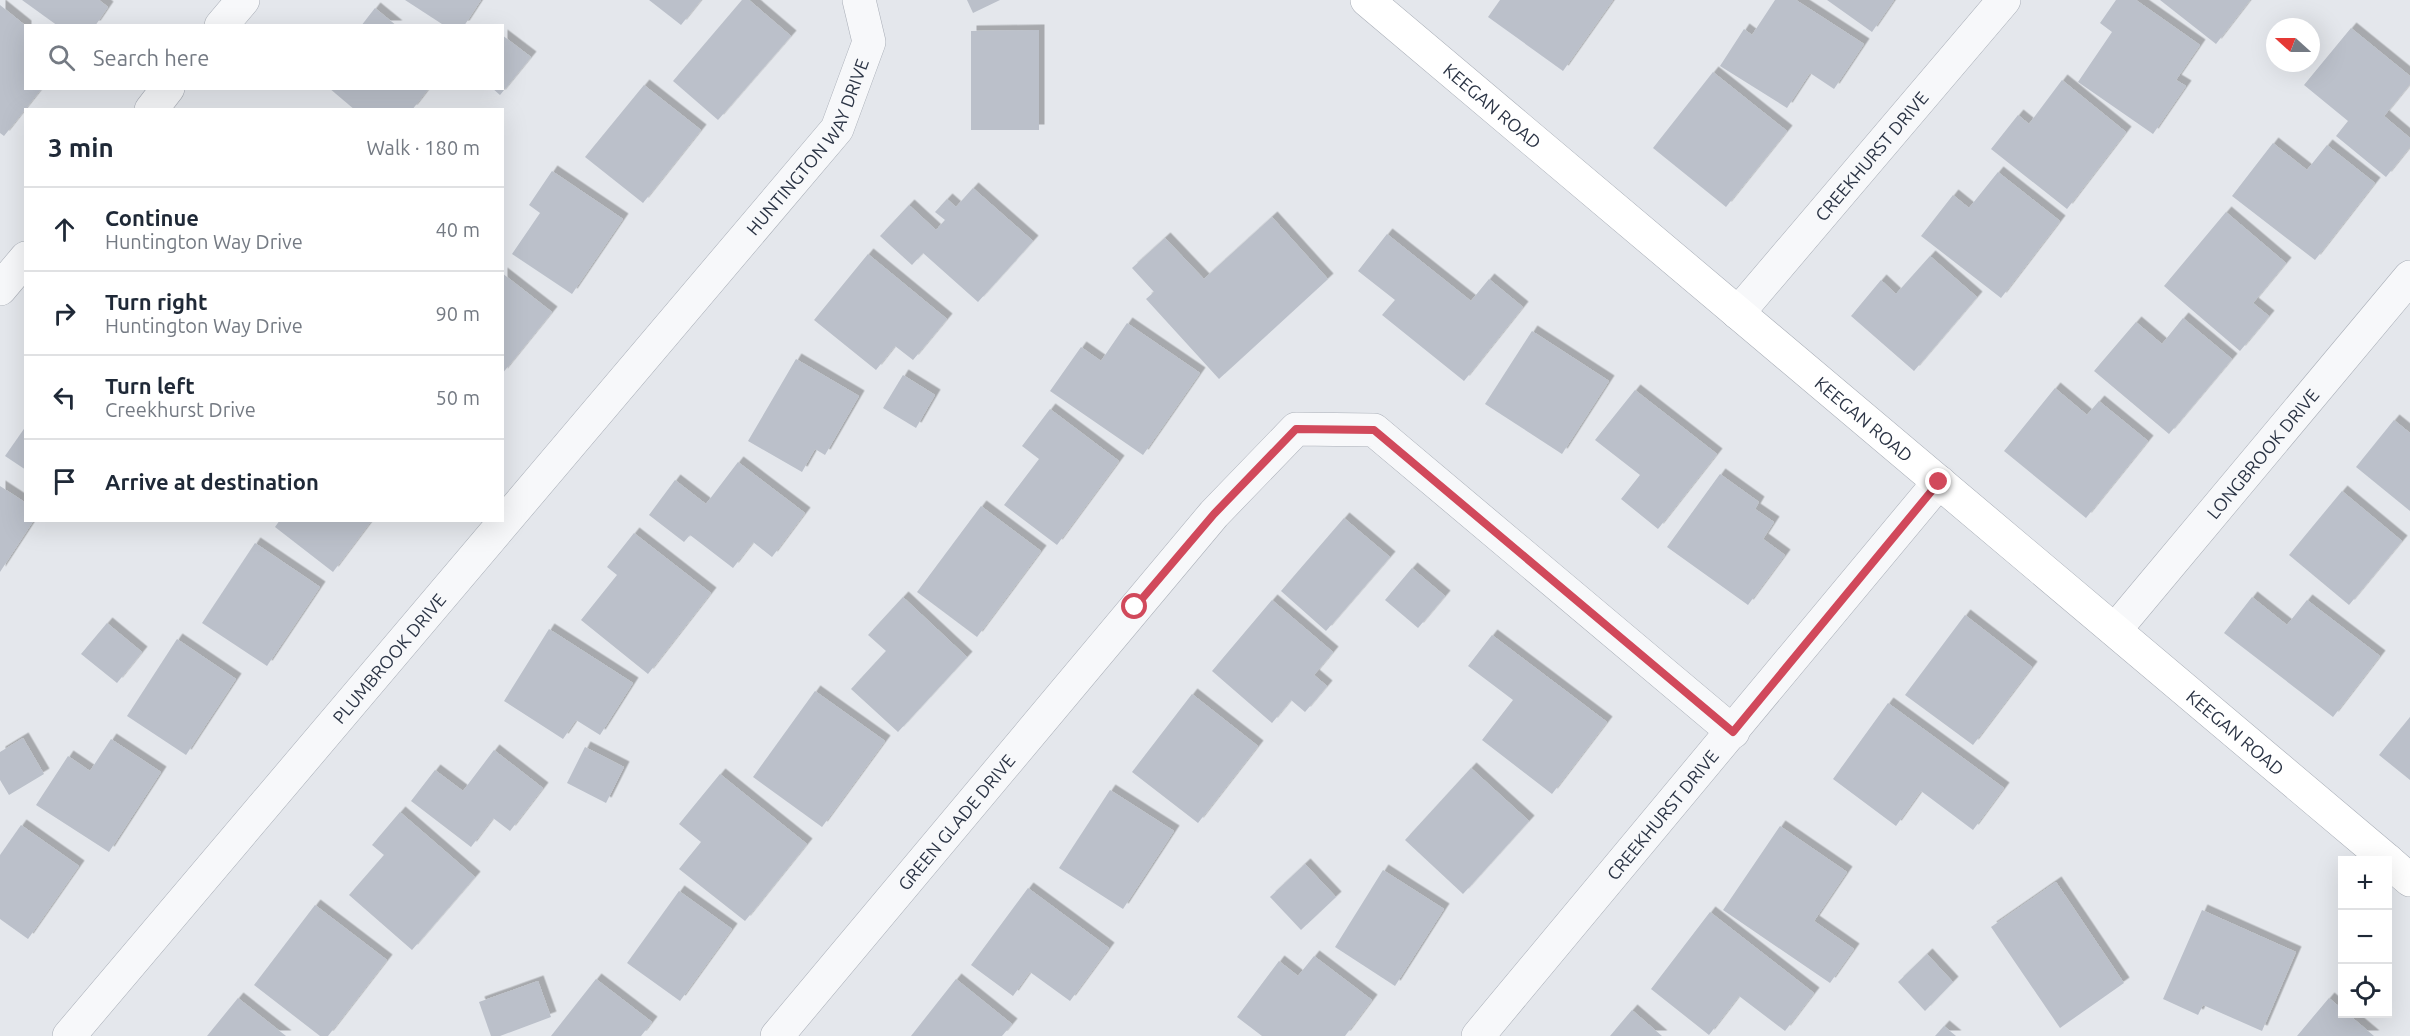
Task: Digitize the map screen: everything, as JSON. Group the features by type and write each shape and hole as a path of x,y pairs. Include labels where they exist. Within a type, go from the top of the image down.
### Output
{"street":[{"path":"223,24 243,0"},
{"name":"HUNTINGTON WAY DRIVE","path":"710,279 837,129 869,42 859,0"},
{"name":"CREEKHURST DRIVE","path":"1738,313 2004,0"},
{"name":"KEEGAN ROAD","path":"1372,2 2381,856"},
{"path":"153,108 166,90"},
{"path":"0,289 24,260"},
{"name":"LONGBROOK DRIVE","path":"2115,630 2410,277"},
{"name":"PLUMBROOK DRIVE","path":"69,1036 710,279"},
{"name":"GREEN GLADE DRIVE","path":"777,1036 1214,514 1296,429 1374,430 1733,732"},
{"name":"CREEKHURST DRIVE","path":"1478,1036 1939,482"},
{"name":"KEEGAN ROAD","path":"2392,865 2410,880"}],"building":[{"path":"22,0 99,0 108,7 96,24 55,24"},
{"path":"405,0 481,0 465,24 442,24"},
{"path":"649,0 701,0 681,25"},
{"path":"742,0 749,0 791,36 718,120 673,81"},
{"path":"967,0 1000,0 973,13"},
{"path":"1500,0 1613,0 1563,71 1488,17"},
{"path":"1775,0 1796,0 1864,44 1834,89 1810,73 1787,108 1720,66 1744,29 1752,35"},
{"path":"1827,0 1894,0 1872,32"},
{"path":"2116,0 2136,0 2200,45 2176,80 2186,86 2153,134 2078,82 2112,32 2100,23"},
{"path":"2160,0 2250,0 2216,44"},
{"path":"0,5 24,24 24,90 40,90 4,136 0,133"},
{"path":"375,8 395,24 363,24"},
{"path":"2351,28 2410,76 2410,84 2384,116 2410,138 2410,147 2386,177 2336,136 2348,121 2304,85 2315,72 2320,72 2320,66"},
{"path":"1039,30 1039,130 971,130 971,31"},
{"path":"504,37 531,57 500,95 494,90 504,90"},
{"path":"1713,72 1787,131 1726,207 1653,148"},
{"path":"2062,80 2126,132 2067,209 1991,149 2018,115 2029,124"},
{"path":"644,85 701,130 643,203 585,157"},
{"path":"331,90 427,90 414,108 353,108"},
{"path":"2273,143 2307,170 2327,145 2375,183 2315,260 2232,196"},
{"path":"552,171 623,219 572,294 512,254 540,213 529,205"},
{"path":"1998,172 2060,221 2001,298 1921,236 1953,195 1969,208"},
{"path":"973,188 1033,241 978,302 923,253 912,265 880,236 909,205 936,230 945,220 935,212 947,199 956,207"},
{"path":"2226,212 2286,263 2253,303 2269,316 2240,351 2164,286"},
{"path":"1272,217 1328,279 1219,379 1146,299 1154,292 1132,268 1165,238 1204,279"},
{"path":"1387,234 1471,301 1489,279 1523,307 1464,381 1382,315 1395,300 1358,271"},
{"path":"868,254 947,319 913,360 895,346 876,370 814,320"},
{"path":"1930,256 1977,297 1914,371 1851,316 1881,280 1896,294"},
{"path":"504,275 552,312 504,372"},
{"path":"2183,318 2232,359 2169,434 2094,371 2136,322 2162,344"},
{"path":"1127,323 1200,373 1143,455 1050,391 1081,347 1101,361"},
{"path":"1532,331 1609,381 1562,454 1485,404"},
{"path":"796,359 859,396 825,455 815,449 802,472 748,441"},
{"path":"903,375 935,395 916,428 883,408"},
{"path":"2055,388 2087,415 2099,401 2148,441 2086,518 2004,451"},
{"path":"1635,390 1717,454 1658,529 1621,499 1640,475 1595,440"},
{"path":"1050,409 1119,461 1057,545 1004,505 1039,459 1022,446"},
{"path":"2394,420 2410,433 2410,511 2356,467"},
{"path":"24,429 24,469 5,456"},
{"path":"738,462 805,513 772,557 753,542 733,568 690,535 684,542 649,515 675,480 706,504"},
{"path":"1720,474 1759,502 1755,509 1774,522 1763,539 1785,555 1748,605 1667,547"},
{"path":"0,486 24,502 24,522 33,522 0,572"},
{"path":"2342,491 2402,541 2349,605 2289,555"},
{"path":"981,506 1041,551 977,637 917,592"},
{"path":"1344,518 1390,557 1326,631 1281,591"},
{"path":"279,522 370,522 333,572 275,527"},
{"path":"634,533 711,593 648,674 581,620 617,575 607,567"},
{"path":"255,543 320,587 267,666 202,623"},
{"path":"1412,568 1445,596 1418,628 1385,600"},
{"path":"903,597 967,657 898,732 851,689 886,651 868,635"},
{"path":"2252,597 2287,625 2307,600 2380,656 2333,717 2224,633"},
{"path":"1272,600 1333,652 1314,675 1327,686 1305,712 1291,700 1272,723 1212,671"},
{"path":"1965,615 2032,667 1973,745 1905,695"},
{"path":"107,623 142,652 117,683 81,654"},
{"path":"549,629 633,683 600,735 576,720 563,739 504,701"},
{"path":"1492,635 1607,722 1552,794 1482,740 1513,700 1468,666"},
{"path":"177,639 236,679 186,755 127,716"},
{"path":"815,691 885,741 822,827 753,777"},
{"path":"1192,694 1258,746 1198,823 1132,772"},
{"path":"1888,703 2004,788 1973,830 1921,791 1896,826 1833,779"},
{"path":"2410,717 2410,780 2379,755"},
{"path":"23,738 44,774 9,795 0,780 0,752"},
{"path":"111,739 161,772 109,852 36,805 68,756 90,771"},
{"path":"585,747 624,767 606,803 567,783"},
{"path":"494,750 543,788 510,831 493,818 471,847 411,801 435,770 463,791"},
{"path":"1471,768 1529,821 1463,894 1405,840"},
{"path":"720,774 807,844 745,921 679,869 701,842 679,824"},
{"path":"1110,790 1174,831 1123,909 1059,868"},
{"path":"400,812 475,877 412,950 349,895 384,855 372,845"},
{"path":"21,825 79,866 28,939 0,919 0,855"},
{"path":"1780,826 1847,872 1814,921 1854,949 1830,983 1723,910"},
{"path":"1305,864 1336,897 1301,930 1270,897"},
{"path":"1383,870 1444,909 1395,986 1335,947"},
{"path":"2056,882 2124,983 2060,1028 1991,927"},
{"path":"1028,888 1109,948 1070,1001 1030,972 1013,996 971,965"},
{"path":"679,891 732,929 680,1001 627,963"},
{"path":"315,905 387,960 328,1036 320,1036 254,985"},
{"path":"2202,910 2296,952 2262,1031 2203,1005 2198,1015 2163,999"},
{"path":"1710,912 1814,993 1785,1031 1739,996 1709,1035 1651,989"},
{"path":"1927,954 1953,982 1925,1011 1898,982"},
{"path":"1314,956 1372,1000 1345,1036 1262,1036 1237,1017 1279,961 1298,976"},
{"path":"596,979 652,1022 641,1036 551,1036"},
{"path":"956,979 1012,1024 1002,1036 911,1036"},
{"path":"538,981 551,1017 500,1036 491,1036 479,1002"},
{"path":"238,998 286,1036 207,1036"},
{"path":"2329,998 2338,1006 2338,1018 2353,1018 2374,1036 2297,1036"},
{"path":"1632,1010 1662,1036 1610,1036"},
{"path":"1944,1026 1956,1036 1935,1036"}],"route":[{"path":"1135,607 1214,514 1296,429 1374,430 1733,732 1939,482"}]}
